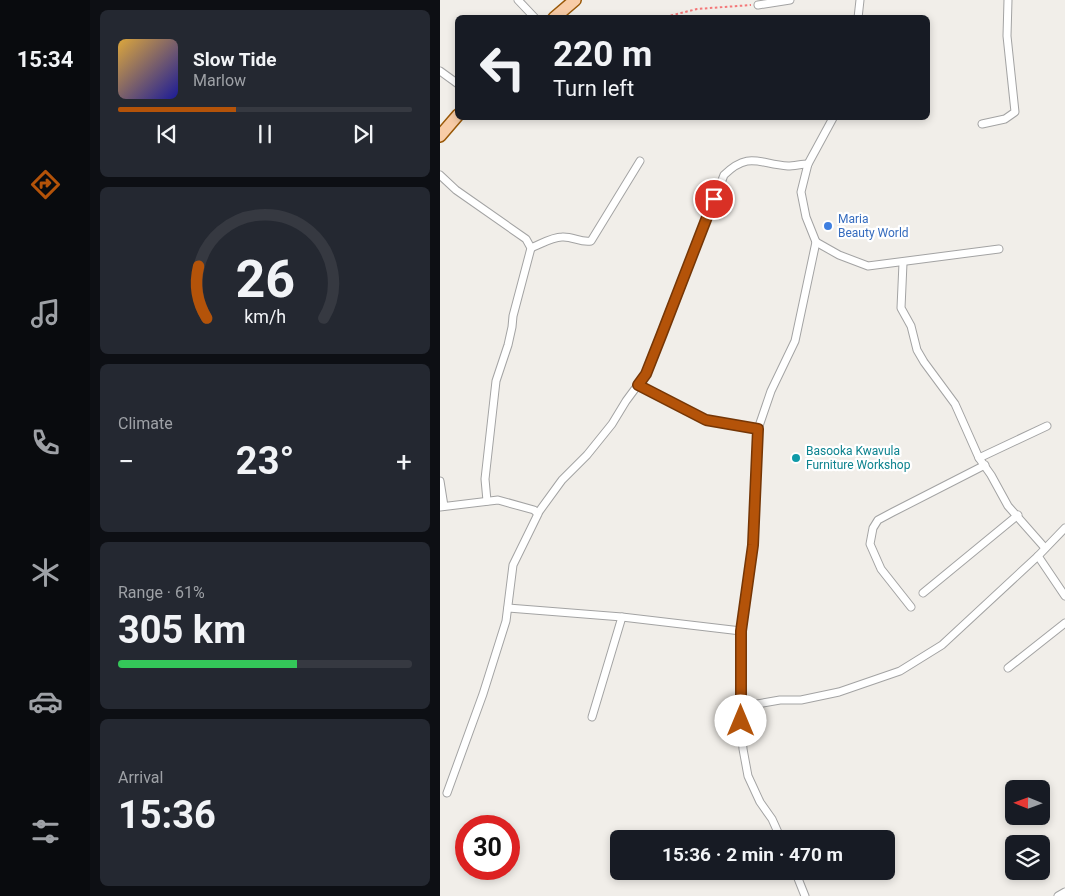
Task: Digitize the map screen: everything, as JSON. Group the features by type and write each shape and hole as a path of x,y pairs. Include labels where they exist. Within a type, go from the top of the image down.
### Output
{"main road":[{"path":"558,15 575,0"},
{"path":"440,136 455,118"}],"street":[{"path":"518,0 533,15"},
{"path":"758,4 790,0"},
{"path":"858,15 860,0"},
{"path":"982,124 1005,119 1015,112 1007,36 1008,0"},
{"path":"440,71 455,82"},
{"path":"777,830 760,802 748,776 743,749 740,707 741,631 753,545 758,429 794,341 816,242 806,217 801,192 808,164 831,120"},
{"path":"447,793 484,694 508,608 513,565 538,513 562,480 587,455 612,424 626,400 646,374 724,175 733,166 750,160 788,166 808,164"},
{"path":"531,248 564,236 586,242 591,240 640,161"},
{"path":"440,175 456,190 526,239 531,248 513,316 508,344 496,381 485,479 487,502"},
{"path":"816,242 839,255 868,266 998,249"},
{"path":"902,262 901,308 910,326 918,350 924,362 955,404 980,458 1008,506 1045,548"},
{"path":"638,385 706,420 758,429"},
{"path":"980,458 1047,426"},
{"path":"911,607 881,569 870,544 873,528 878,520 985,465"},
{"path":"440,481 442,506 504,501 538,513"},
{"path":"924,593 1018,516"},
{"path":"740,707 780,700 801,700 829,694 900,671 942,645 1038,556 1065,528"},
{"path":"1038,556 1065,596"},
{"path":"508,608 622,617 741,631"},
{"path":"592,717 622,617"},
{"path":"1008,668 1065,622"},
{"path":"799,880 805,896"},
{"path":"1058,896 1065,892"}],"path":[{"path":"673,15 697,9 758,4"}],"place":[{"name":"Maria Beauty World","path":"828,226"},
{"name":"Basooka Kwavula Furniture Workshop","path":"796,458"}],"route":[{"path":"714,199 646,374 638,385 706,420 758,429 753,545 741,631 741,721"}]}
